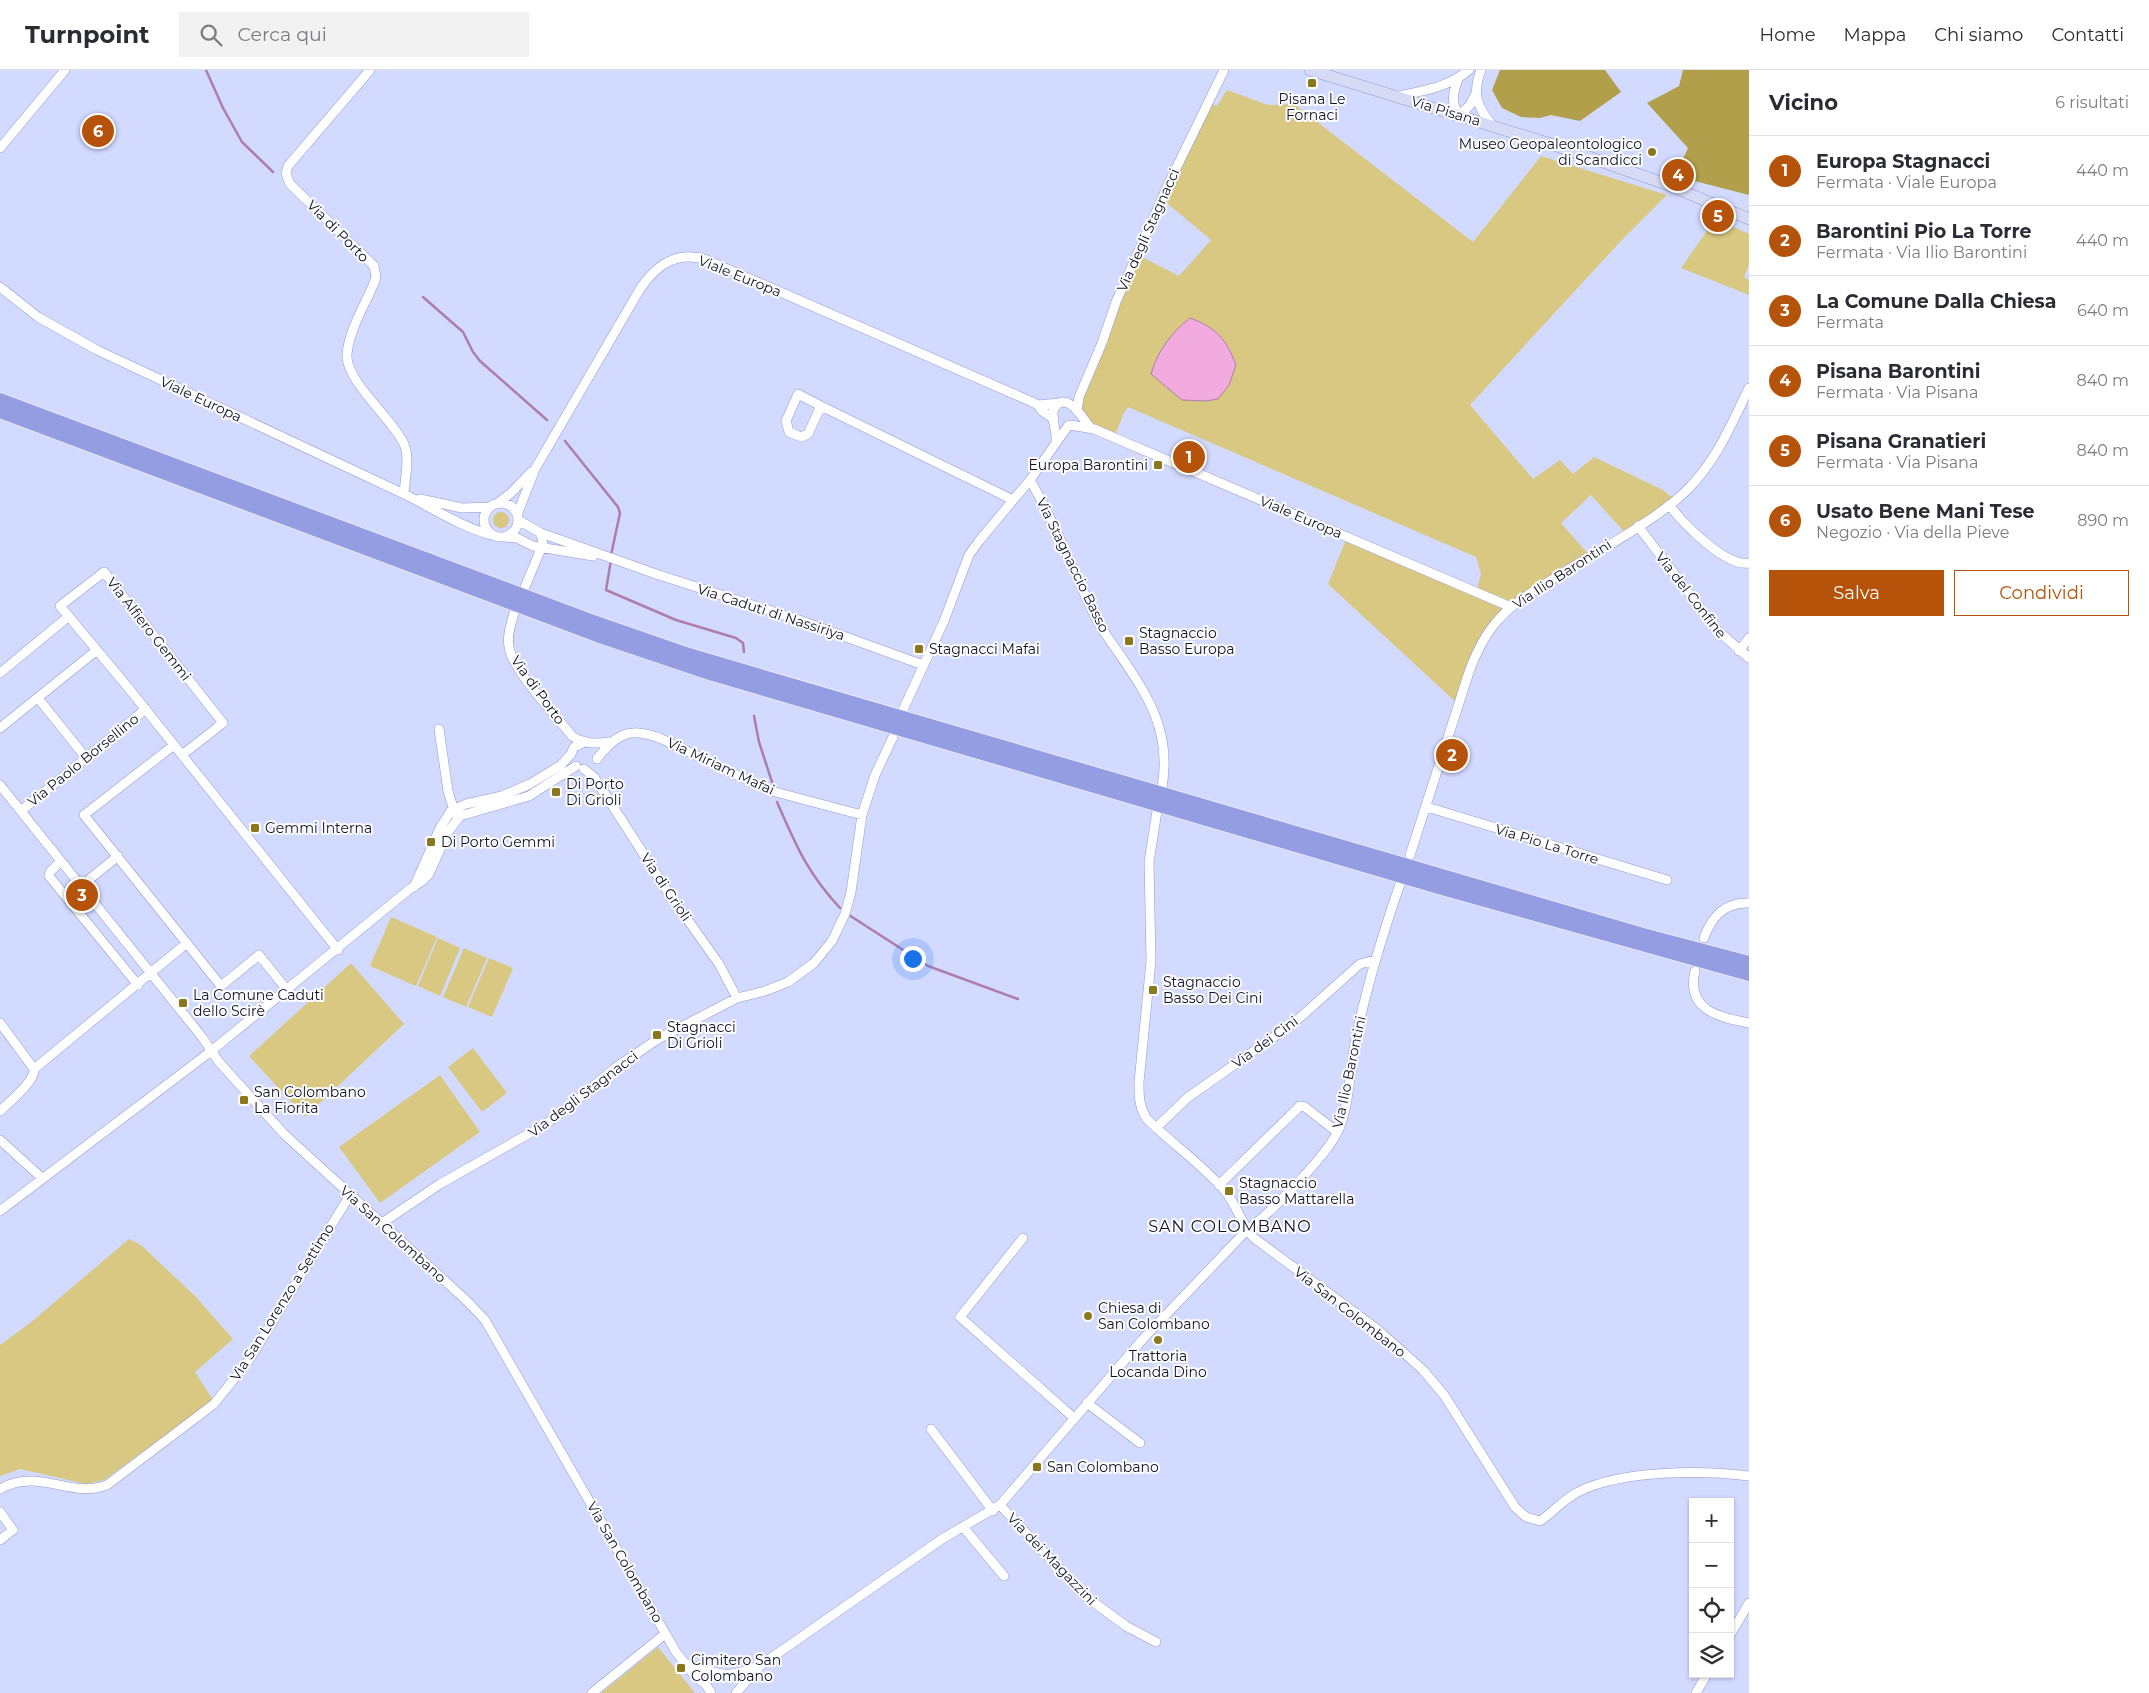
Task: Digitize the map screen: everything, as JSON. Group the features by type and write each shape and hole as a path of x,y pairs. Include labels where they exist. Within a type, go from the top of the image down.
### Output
{"highway":[{"path":"0,400 591,622 689,655 1643,935 1749,963"},
{"path":"0,411 596,635 705,671 1643,946 1749,974"}],"main road":[{"name":"Via Pisana","path":"1310,70 1460,115 1666,184 1749,219"}],"street":[{"path":"0,148 65,70"},
{"name":"Via di Porto","path":"370,70 288,166 286,174 290,184 374,266 376,277 352,338 347,361 357,381 404,443 407,495"},
{"name":"Via degli Stagnacci","path":"903,710 944,621 969,555 1030,480 1056,441 1075,421 1081,393 1100,350 1116,302 1151,223 1224,70"},
{"path":"1396,97 1437,88 1458,79 1469,70"},
{"path":"1458,79 1454,92 1454,106 1460,115 1470,105 1475,95 1481,70"},
{"path":"1475,95 1479,107 1492,126"},
{"name":"Viale Europa","path":"518,517 535,469 648,277 664,263 688,257 698,256 708,260 1038,404 1063,403"},
{"name":"Viale Europa","path":"0,287 38,316 97,350 407,495 479,532 491,535"},
{"name":"Via Ilio Barontini","path":"1410,854 1472,664 1498,620 1524,596 1638,526 1686,491 1710,464 1728,433 1749,388"},
{"path":"1056,441 1054,409 1081,393"},
{"path":"821,406 808,434 800,437 789,432 786,421 798,394 1013,500"},
{"path":"1063,403 1072,404 1077,412"},
{"name":"Viale Europa","path":"1038,404 1042,411 1054,420"},
{"name":"Viale Europa","path":"1077,412 1091,428"},
{"path":"1054,420 1059,425 1069,426"},
{"name":"Viale Europa","path":"1069,426 1091,428 1511,607"},
{"name":"Viale Europa","path":"499,502 535,469"},
{"name":"Via Stagnaccio Basso","path":"1030,480 1098,622 1144,691 1154,712 1165,757 1162,788"},
{"name":"Viale Europa","path":"407,495 449,507 489,507"},
{"path":"525,587 541,547 543,540 541,533 518,517 512,507 499,502 489,507 484,513 483,521 491,535 517,538 528,545 541,547"},
{"path":"1669,505 1687,525 1723,554 1735,561 1749,563"},
{"path":"504,537 513,532 518,517"},
{"name":"Via del Confine","path":"1638,526 1717,630 1749,658"},
{"name":"Via Caduti di Nassiriya","path":"541,533 656,574 799,620 923,665"},
{"path":"528,545 533,568"},
{"name":"Via Caduti di Nassiriya","path":"541,547 619,561"},
{"name":"Via Alfiero Gemmi","path":"69,616 60,606 104,572 223,723 182,755"},
{"name":"Via di Porto","path":"514,613 508,634 511,656 572,736 586,743"},
{"path":"0,673 69,616 146,709 338,950"},
{"path":"1739,651 1749,638"},
{"path":"0,728 97,650"},
{"path":"38,698 86,758"},
{"name":"Via Paolo Borsellino","path":"21,811 146,709"},
{"path":"439,729 448,791 454,809 455,820"},
{"name":"Via Miriam Mafai","path":"586,743 609,742 629,733 650,734 768,790 862,815"},
{"name":"Via di Porto","path":"572,736 572,761 580,768"},
{"name":"Via degli Stagnacci","path":"382,1223 440,1184 546,1124 615,1068 658,1039 737,998 765,991 791,980 814,963 827,948 841,923 849,902 862,815 875,775 892,737"},
{"path":"0,1211 210,1052 421,882 429,874 455,820 467,812 497,806 529,796 580,768 591,767 609,742"},
{"path":"414,887 445,819 454,809 466,804 502,796 530,784 557,768 578,744 586,743 596,750 594,777"},
{"path":"174,745 84,815 222,986 258,955 287,990"},
{"name":"Via di Grioli","path":"580,768 594,777 719,964 737,998"},
{"name":"Via San Colombano","path":"0,786 206,1042 210,1052 284,1134 468,1302 485,1320 665,1634 676,1652 710,1692"},
{"name":"Via Pio La Torre","path":"1426,808 1667,880"},
{"path":"736,1693 761,1665 942,1539 996,1508 1142,1340 1246,1230 1233,1202 1219,1185 1146,1118 1139,1098 1151,961 1149,862 1157,811"},
{"path":"81,886 118,856"},
{"path":"61,862 50,872 49,876 138,985"},
{"name":"Via Ilio Barontini","path":"1246,1230 1256,1223 1302,1175 1327,1148 1338,1132 1356,1035 1375,960 1400,884"},
{"path":"1704,938 1709,925 1722,910 1740,902 1749,903"},
{"path":"0,1111 29,1082 34,1069 187,943"},
{"name":"Via dei Cini","path":"1156,1128 1187,1098 1295,1022 1360,964 1375,960"},
{"path":"1695,971 1692,987 1694,995 1700,1004 1718,1015 1749,1023"},
{"path":"0,1022 34,1069"},
{"path":"1219,1185 1300,1106 1305,1107 1338,1132"},
{"path":"0,1140 42,1178"},
{"name":"Via San Lorenzo a Settimo","path":"0,1489 26,1480 87,1489 107,1485 214,1404 249,1360 350,1195"},
{"name":"Via San Colombano","path":"1246,1230 1260,1244 1377,1330 1423,1370 1444,1395 1515,1507 1526,1517 1540,1521 1561,1503 1580,1491 1628,1477 1718,1472 1749,1476"},
{"path":"1023,1238 960,1317 1074,1418"},
{"path":"1087,1404 1140,1444"},
{"name":"Via dei Magazzini","path":"931,1429 996,1508 1085,1596 1126,1626 1156,1642"},
{"path":"0,1512 13,1530 0,1540"},
{"path":"963,1527 1004,1576"},
{"path":"1731,1633 1749,1603"},
{"path":"592,1693 665,1634"},
{"path":"688,1664 725,1675 735,1682 736,1693"},
{"path":"725,1675 742,1672 761,1665"},
{"name":"Via San Colombano","path":"710,1692 712,1682 725,1675"},
{"path":"1696,1693 1705,1678"}],"shaded area":[{"path":"1500,70 1605,70 1621,92 1580,121 1551,115 1540,118 1521,117 1502,108 1492,90"},
{"path":"1683,70 1749,70 1749,195 1675,176 1688,148 1647,103 1679,86"},
{"path":"1227,90 1268,105 1294,104 1473,242 1541,156 1667,195 1619,243 1470,405 1533,479 1560,460 1573,474 1594,457 1663,490 1676,500 1626,534 1591,495 1561,523 1590,556 1524,596 1488,633 1459,705 1328,584 1347,537 1476,592 1481,574 1476,557 1128,407 1114,438 1091,428 1078,403 1138,255 1179,276 1211,240 1162,199 1209,103 1217,106"},
{"path":"1715,219 1749,234 1749,265 1744,277 1749,280 1749,295 1681,268"},
{"path":"1190,318 1214,330 1224,341 1236,365 1229,385 1218,399 1206,401 1182,400 1151,374 1157,358 1166,343"},
{"path":"501,512 507,514 509,520 507,526 501,528 495,526 493,520 495,514"},
{"path":"391,917 437,937 416,986 370,966"},
{"path":"438,938 460,948 440,996 418,986"},
{"path":"464,948 487,958 466,1007 443,997"},
{"path":"489,958 513,968 492,1017 468,1007"},
{"path":"351,963 404,1024 305,1117 249,1056"},
{"path":"473,1048 507,1093 482,1112 448,1067"},
{"path":"440,1075 480,1132 380,1203 339,1147"},
{"path":"129,1239 141,1245 196,1297 233,1339 195,1372 213,1400 104,1480 86,1484 20,1469 0,1476 0,1345 30,1323"},
{"path":"658,1647 695,1693 601,1693"}],"waterway":[{"path":"206,70 223,108 242,142 273,172"},
{"path":"423,297 463,332 480,361 547,420"},
{"path":"565,441 618,507 620,513 611,555"},
{"path":"611,560 606,590 676,620 736,638 743,643 744,652"},
{"path":"754,716 759,742 772,782"},
{"path":"777,802 803,858 819,883 840,908"},
{"path":"849,915 928,966 1018,999"}],"place":[{"name":"Pisana Le Fornaci","path":"1312,83"},
{"name":"Usato Bene Mani Tese","path":"98,131"},
{"name":"Museo Geopaleontologico di Scandicci","path":"1652,152"},
{"name":"Pisana Barontini","path":"1678,175"},
{"name":"Pisana Granatieri","path":"1718,216"},
{"name":"Europa Stagnacci","path":"1189,457"},
{"name":"Europa Barontini","path":"1158,465"},
{"name":"Stagnaccio Basso Europa","path":"1129,641"},
{"name":"Stagnacci Mafai","path":"919,649"},
{"name":"Barontini Pio La Torre","path":"1452,755"},
{"name":"Di Porto Di Grioli","path":"556,792"},
{"name":"Gemmi Interna","path":"255,828"},
{"name":"Di Porto Gemmi","path":"431,842"},
{"name":"La Comune Dalla Chiesa","path":"82,895"},
{"name":"Stagnaccio Basso Dei Cini","path":"1153,990"},
{"name":"La Comune Caduti dello Scirè","path":"183,1003"},
{"name":"Stagnacci Di Grioli","path":"657,1035"},
{"name":"San Colombano La Fiorita","path":"244,1100"},
{"name":"Stagnaccio Basso Mattarella","path":"1229,1191"},
{"name":"Chiesa di San Colombano","path":"1088,1316"},
{"name":"Trattoria Locanda Dino","path":"1158,1340"},
{"name":"San Colombano","path":"1037,1467"},
{"name":"Cimitero San Colombano","path":"681,1668"}],"district":[{"name":"SAN COLOMBANO","path":"1230,1226"}]}
